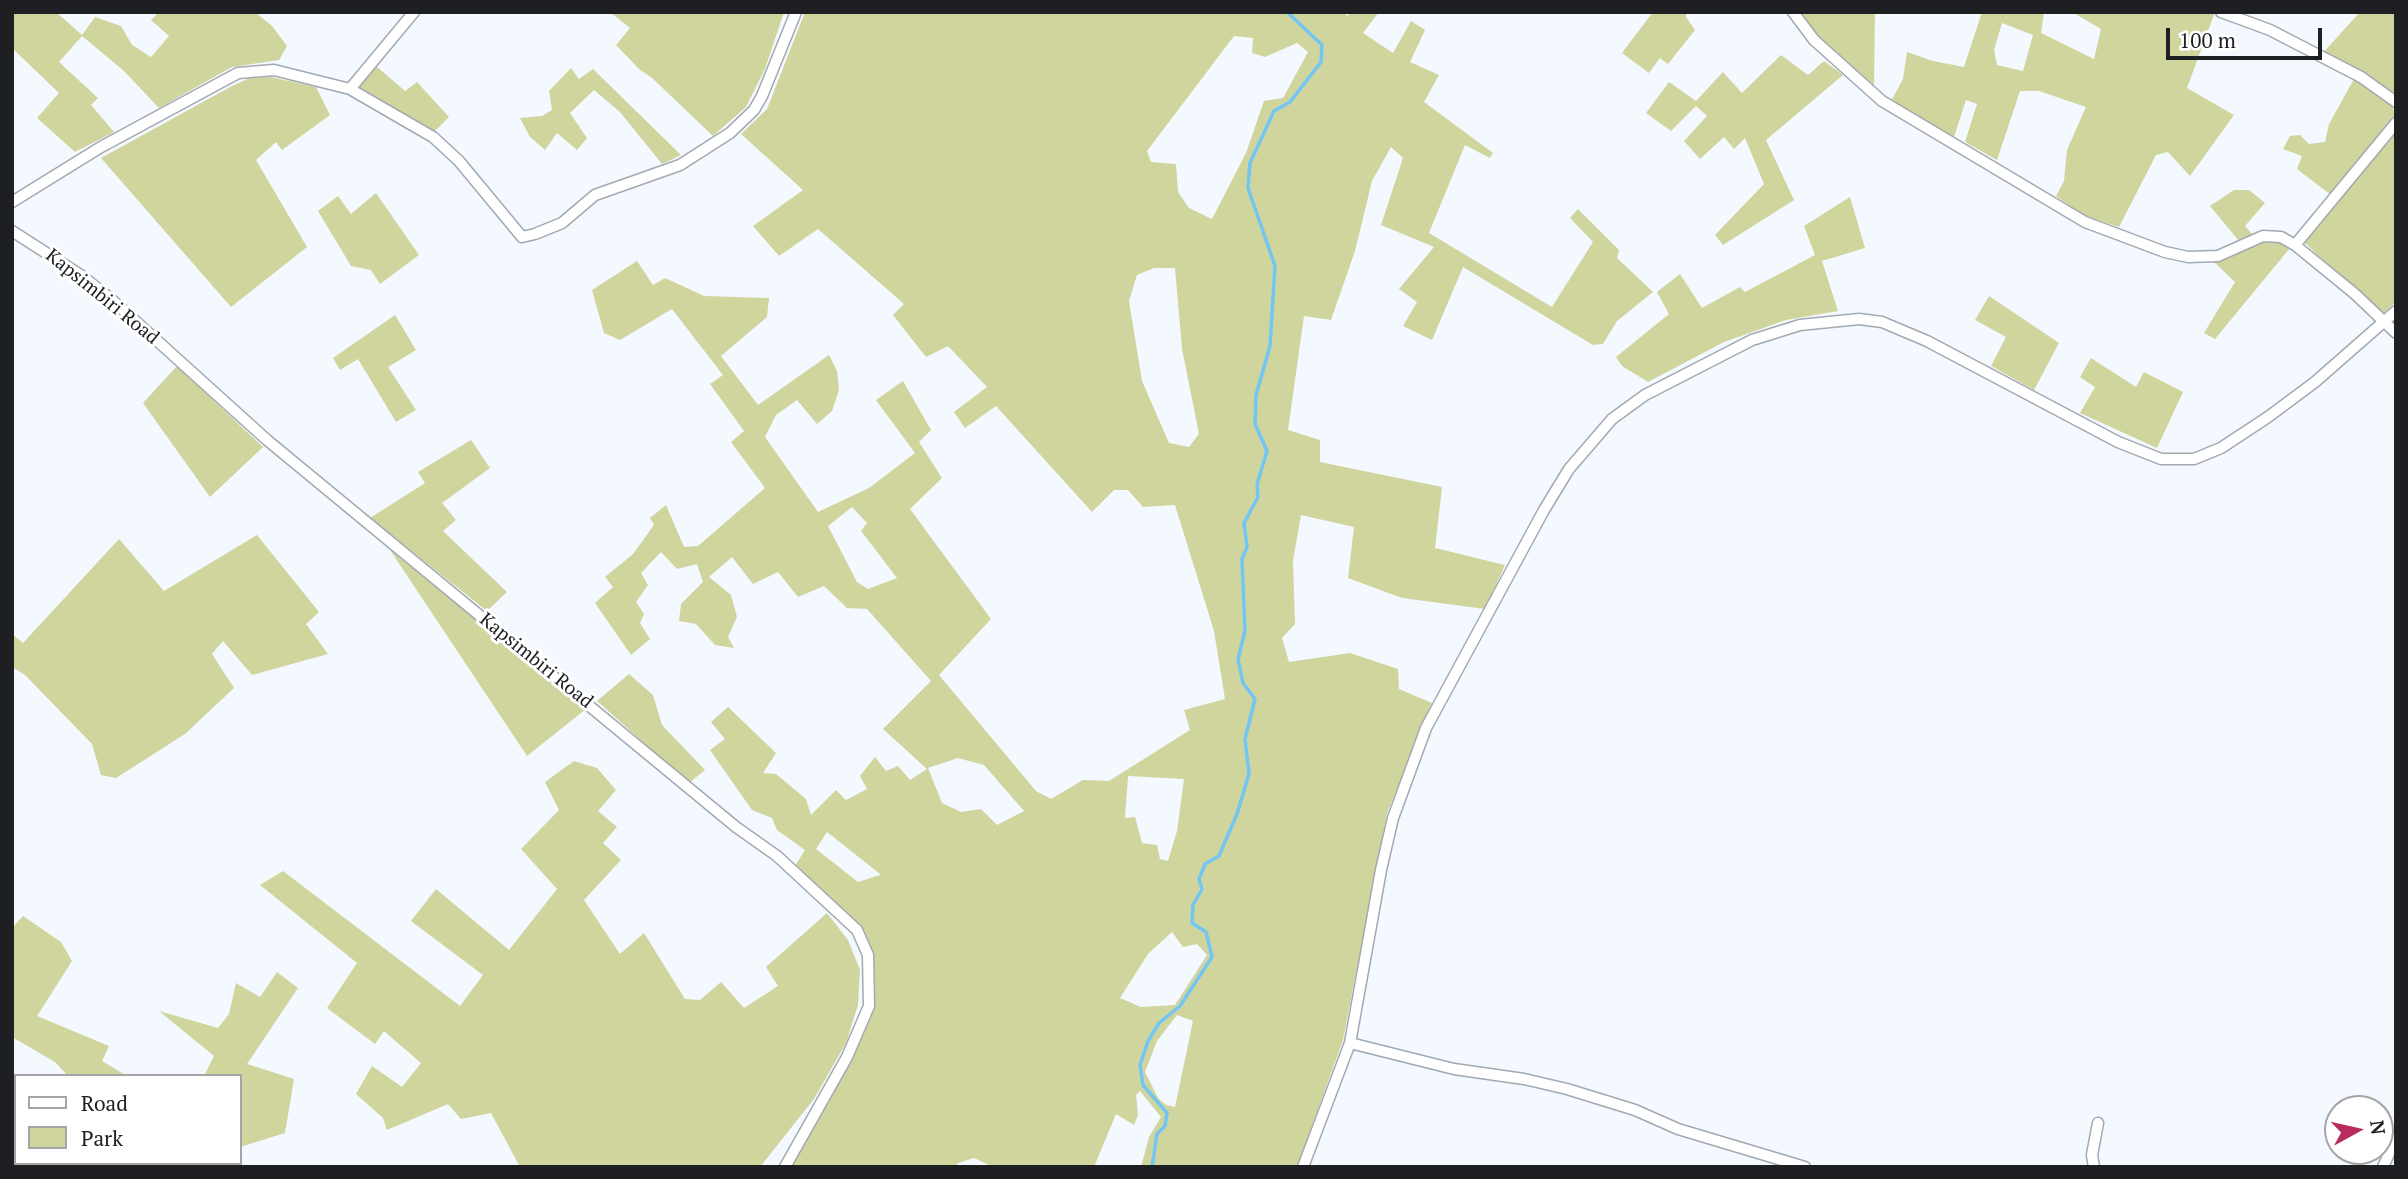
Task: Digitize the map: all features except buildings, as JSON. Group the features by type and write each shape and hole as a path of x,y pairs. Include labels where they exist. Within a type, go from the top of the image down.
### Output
{"street":[{"path":"350,89 414,12"},
{"path":"12,202 102,147 238,73 274,70 350,89 433,137 459,161 522,237 535,234 562,223 595,195 680,165 730,133 754,110 762,96 796,12"},
{"path":"1793,12 1814,40 1882,101 2085,222 2165,252 2188,257 2218,256 2263,236 2281,237 2295,245 2396,333"},
{"path":"2221,12 2270,30 2361,78 2396,102"},
{"path":"2295,245 2396,123"},
{"name":"Kapsimbiri Road","path":"12,231 101,291 267,440 736,827 777,856 857,930 868,955 869,1006 847,1057 785,1167"},
{"path":"1303,1167 1350,1043 1393,818 1426,728 1569,469 1612,419 1645,395 1752,340 1800,325 1840,319 1882,322 1981,368 2118,442 2161,458 2194,459 2221,448 2315,382 2396,312"},
{"path":"1350,1043 1454,1069 1524,1079 1567,1089 1635,1110 1678,1129 1805,1167"},
{"path":"2094,1167 2092,1156 2098,1123"},
{"path":"2383,1167 2396,1138"}],"green space":[{"path":"12,12 56,12 82,35 95,17 121,26 132,45 151,57 169,36 151,20 159,12 255,12 272,26 287,46 279,60 232,67 159,108 124,71 82,36 59,62 98,98 91,105 114,132 75,152 37,118 59,93 12,48"},
{"path":"610,12 784,12 765,69 746,107 713,136 616,45 630,28"},
{"path":"805,12 1344,12 1347,16 1352,12 1379,12 1363,33 1393,53 1411,21 1425,30 1410,62 1439,75 1424,102 1493,153 1490,158 1465,145 1429,233 1552,307 1593,242 1570,218 1578,209 1619,250 1617,258 1653,292 1617,321 1603,344 1593,345 1463,267 1432,340 1403,326 1417,302 1399,289 1434,247 1381,225 1403,158 1391,147 1372,181 1355,251 1331,320 1304,316 1288,430 1320,440 1320,462 1442,487 1435,548 1505,565 1485,609 1402,598 1348,578 1354,527 1301,515 1293,561 1295,624 1282,638 1289,662 1350,653 1398,669 1399,689 1432,703 1387,813 1343,1040 1297,1167 1141,1167 1149,1137 1161,1117 1140,1091 1136,1095 1138,1115 1134,1125 1116,1114 1094,1167 993,1167 974,1158 958,1163 955,1167 792,1167 869,1022 875,995 873,959 865,937 849,915 795,866 805,850 777,830 772,818 752,810 710,750 725,739 711,722 728,707 776,753 763,773 776,774 806,799 811,815 836,790 846,800 867,789 860,776 875,757 886,771 898,766 910,780 927,769 883,729 931,681 867,609 847,608 824,586 798,597 778,572 753,584 732,557 709,577 731,595 737,617 728,637 734,648 715,645 696,624 679,621 681,604 703,582 697,564 677,569 661,552 641,573 648,585 636,602 644,614 640,623 650,639 631,655 595,603 613,587 605,577 633,554 654,525 650,518 666,505 684,547 698,546 765,488 731,442 744,431 710,384 723,375 672,309 620,340 604,333 592,290 637,261 653,285 665,278 704,296 769,298 767,317 721,356 758,405 829,355 837,371 839,390 832,411 817,424 797,400 776,415 765,437 818,512 869,488 915,453 876,400 903,381 931,430 919,442 942,478 910,509 991,619 939,675 1036,791 1051,799 1083,780 1109,781 1190,730 1184,710 1225,699 1214,631 1175,505 1143,507 1128,490 1114,490 1092,512 996,406 965,428 954,412 987,387 948,346 926,357 893,315 904,304 818,229 779,256 753,226 803,190 741,134 767,109","holes":["1234,36 1253,38 1252,53 1265,57 1297,43 1308,52 1283,98 1264,101 1246,153 1212,219 1189,208 1178,192 1176,164 1151,162 1147,151","1154,268 1175,268 1182,349 1199,434 1189,447 1169,443 1142,381 1129,301 1137,275","852,507 867,523 861,531 897,578 868,589 857,582 828,526","958,758 984,765 1024,811 997,825 981,809 961,812 942,803 928,768","1128,776 1184,779 1177,831 1168,861 1160,859 1157,845 1142,843 1135,817 1125,818","827,832 880,874 858,882 816,849","1172,932 1183,947 1197,944 1207,955 1175,1005 1141,1007 1120,998 1148,954","1177,1015 1193,1021 1175,1107 1166,1105 1158,1098 1145,1072 1157,1041"]},
{"path":"1653,12 1686,12 1686,17 1695,30 1668,64 1660,58 1649,73 1622,53"},
{"path":"1798,12 1875,12 1874,85 1826,47"},
{"path":"1982,12 2044,12 2041,33 2094,59 2101,29 2072,12 2215,12 2187,88 2234,115 2190,176 2168,152 2156,155 2119,227 2083,215 2056,196 2064,181 2067,150 2086,107 2039,91 2020,91 1997,160 1965,142 1977,104 1966,100 1954,137 1891,101 1903,79 1907,52 1964,67","holes":["2002,23 2033,35 2023,71 1997,65 1994,50"]},
{"path":"2360,12 2396,12 2396,97 2321,55"},
{"path":"1781,55 1808,75 1824,61 1843,75 1766,140 1794,200 1723,245 1715,235 1764,184 1745,138 1734,149 1724,137 1700,159 1684,141 1707,116 1696,106 1671,131 1646,113 1669,82 1696,101 1723,72 1742,93"},
{"path":"375,65 405,91 417,82 449,117 435,131 357,86"},
{"path":"571,68 579,79 593,69 681,155 662,164 620,112 594,90 570,113 587,138 577,150 557,133 545,150 530,137 520,118 542,116 552,110 549,91"},
{"path":"271,77 316,87 330,115 282,150 276,142 256,160 307,247 231,307 101,158 232,86 250,78"},
{"path":"2354,79 2391,102 2396,117 2331,195 2297,169 2302,156 2283,149 2290,136 2300,135 2309,144 2325,142 2329,124"},
{"path":"2396,126 2396,301 2382,315 2303,241"},
{"path":"2234,190 2249,190 2265,203 2245,226 2252,234 2239,241 2210,206"},
{"path":"376,193 419,255 380,284 371,270 351,266 318,211 338,196 351,214"},
{"path":"1850,197 1865,248 1822,261 1838,311 1786,320 1724,342 1648,382 1622,366 1616,357 1669,314 1657,292 1680,274 1702,308 1740,287 1745,292 1815,255 1804,226"},
{"path":"2275,241 2290,248 2215,339 2204,333 2235,282 2214,262 2262,242"},
{"path":"1989,296 2059,343 2034,390 1991,366 2006,337 1975,320"},
{"path":"395,315 416,350 388,367 416,410 396,422 358,359 340,370 333,358"},
{"path":"2091,358 2136,387 2144,372 2183,392 2157,448 2080,413 2095,387 2080,377"},
{"path":"177,366 263,447 210,497 143,403"},
{"path":"471,440 490,468 442,503 456,520 443,531 507,592 487,611 370,518 425,483 418,472"},
{"path":"257,535 319,612 306,624 328,654 252,675 223,641 212,654 234,688 185,734 116,778 101,775 92,744 25,675 12,667 12,634 23,643 119,539 164,591"},
{"path":"390,550 586,709 527,756"},
{"path":"629,674 653,695 662,725 705,770 689,783 597,701"},
{"path":"574,761 597,768 616,790 598,811 617,827 603,843 621,860 584,900 620,954 644,933 685,999 700,1000 721,982 744,1008 778,986 766,967 827,913 848,940 860,970 858,1005 846,1043 814,1099 760,1167 520,1167 491,1113 461,1119 448,1104 387,1130 383,1118 356,1094 372,1066 402,1087 421,1063 384,1031 375,1044 327,1008 357,963 260,885 283,871 460,1006 483,975 411,921 436,889 509,950 557,889 521,849 559,810 545,782"},
{"path":"23,916 61,942 72,961 37,1016 109,1046 102,1061 124,1074 66,1074 55,1062 12,1037 12,928"},
{"path":"277,972 298,988 247,1064 294,1079 285,1133 242,1146 242,1074 205,1074 214,1056 159,1011 218,1028 229,1014 236,983 260,997"},
{"path":"68,1165 192,1165 192,1167"}],"waterway":[{"path":"1152,1167 1157,1134 1165,1126 1167,1113 1143,1085 1140,1065 1148,1041 1159,1023 1180,1006 1212,957 1206,932 1192,923 1193,905 1202,889 1199,879 1205,864 1219,856 1237,814 1249,774 1245,739 1255,699 1243,683 1238,659 1245,631 1242,559 1247,547 1244,523 1258,497 1257,484 1267,451 1255,424 1256,395 1270,346 1275,266 1248,188 1250,163 1274,111 1290,102 1321,62 1322,45 1287,12"}]}
